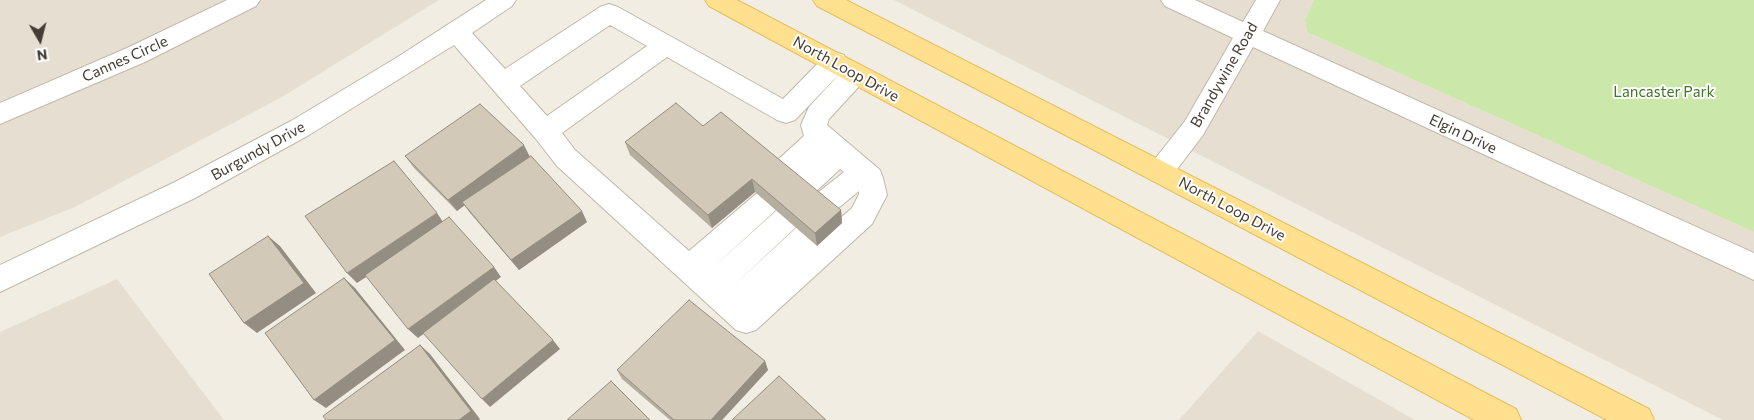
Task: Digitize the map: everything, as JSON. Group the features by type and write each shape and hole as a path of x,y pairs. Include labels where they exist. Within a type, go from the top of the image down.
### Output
{"main road":[{"name":"North Loop Drive","path":"717,0 1505,420"},
{"name":"North Loop Drive","path":"825,0 1638,420"}],"street":[{"name":"Cannes Circle","path":"0,114 136,55 248,0"},
{"name":"Burgundy Drive","path":"0,279 186,190 300,128 504,0"},
{"name":"Elgin Drive","path":"1173,0 1754,267"},
{"name":"Brandywine Road","path":"1160,172 1194,128 1220,86 1246,35 1268,0"},
{"path":"503,84 609,13 786,113 845,68"},
{"path":"456,31 545,131 566,158 746,320 862,216 873,196 846,158 815,132 814,125 818,114 845,68"},
{"path":"545,131 665,46"},
{"path":"846,158 806,194 846,158"},
{"path":"706,283 781,215 706,283"}],"shaded area":[{"path":"0,0 439,0 282,97 75,207 0,237"},
{"path":"894,0 1314,0 1305,20 1307,32 1754,232 1754,420 1723,420"},
{"path":"117,279 224,420 0,420 0,332"},
{"path":"1258,331 1415,420 1179,420"}],"green space":[{"name":"Lancaster Park","path":"1314,0 1754,0 1754,232 1307,32 1305,20"}],"building":[{"path":"676,103 703,126 721,112 841,210 815,233 752,179 708,215 625,142"},
{"path":"480,104 524,145 448,200 405,156"},
{"path":"531,156 582,211 511,260 462,202"},
{"path":"394,161 437,213 347,273 305,216"},
{"path":"449,217 494,267 408,329 365,275"},
{"path":"268,236 304,283 244,323 209,274"},
{"path":"344,278 395,340 314,400 265,333"},
{"path":"494,279 553,340 482,399 423,333"},
{"path":"689,300 765,361 711,420 674,420 617,370"},
{"path":"420,345 471,411 459,420 326,420 323,416"},
{"path":"779,376 826,420 732,420"},
{"path":"611,381 650,420 567,420"}]}
